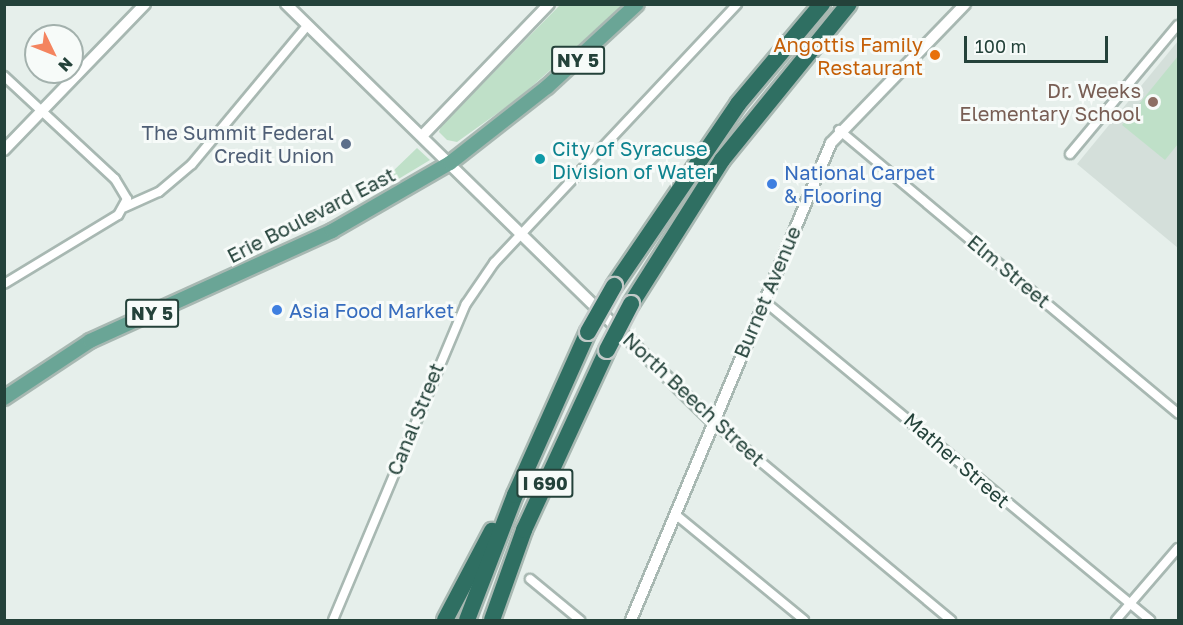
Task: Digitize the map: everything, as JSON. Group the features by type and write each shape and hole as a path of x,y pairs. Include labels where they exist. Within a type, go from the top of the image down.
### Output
{"highway":[{"name":"I 690","path":"467,621 515,495 588,333 614,286 731,113 822,4"},
{"name":"I 690","path":"492,621 524,530 607,350 631,304 722,160 849,4"},
{"path":"445,621 515,495"}],"main road":[{"name":"Erie Boulevard East","path":"4,398 90,341 332,231 450,163 547,87 637,4"}],"street":[{"path":"4,150 145,4"},
{"name":"North Beech Street","path":"286,4 714,422 951,621"},
{"path":"422,136 549,4"},
{"name":"Canal Street","path":"333,621 452,330 494,262 737,4"},
{"name":"Burnet Avenue","path":"631,621 764,301 839,130 965,4"},
{"path":"1070,154 1179,25"},
{"path":"4,284 125,207 159,192 192,164 308,26"},
{"path":"4,76 115,179 126,193 125,207"},
{"name":"Elm Street","path":"839,130 1179,412"},
{"name":"Mather Street","path":"764,301 1150,621"},
{"path":"675,514 804,621"},
{"path":"1116,621 1179,548"},
{"path":"530,579 580,621"}],"shaded area":[{"name":"Dr. Weeks Elementary School","path":"1178,41 1178,248 1077,164"}],"green space":[{"path":"560,5 623,5 520,97 457,142 447,140 439,132 441,126"},
{"path":"1178,56 1178,144 1165,160 1122,125"},
{"path":"417,148 430,160 362,201"}],"place":[{"name":"Angottis Family Restaurant","path":"935,55"},
{"name":"Dr. Weeks Elementary School","path":"1153,102"},
{"name":"The Summit Federal Credit Union","path":"346,144"},
{"name":"City of Syracuse Division of Water","path":"540,159"},
{"name":"National Carpet & Flooring","path":"772,184"},
{"name":"Asia Food Market","path":"277,310"}]}
